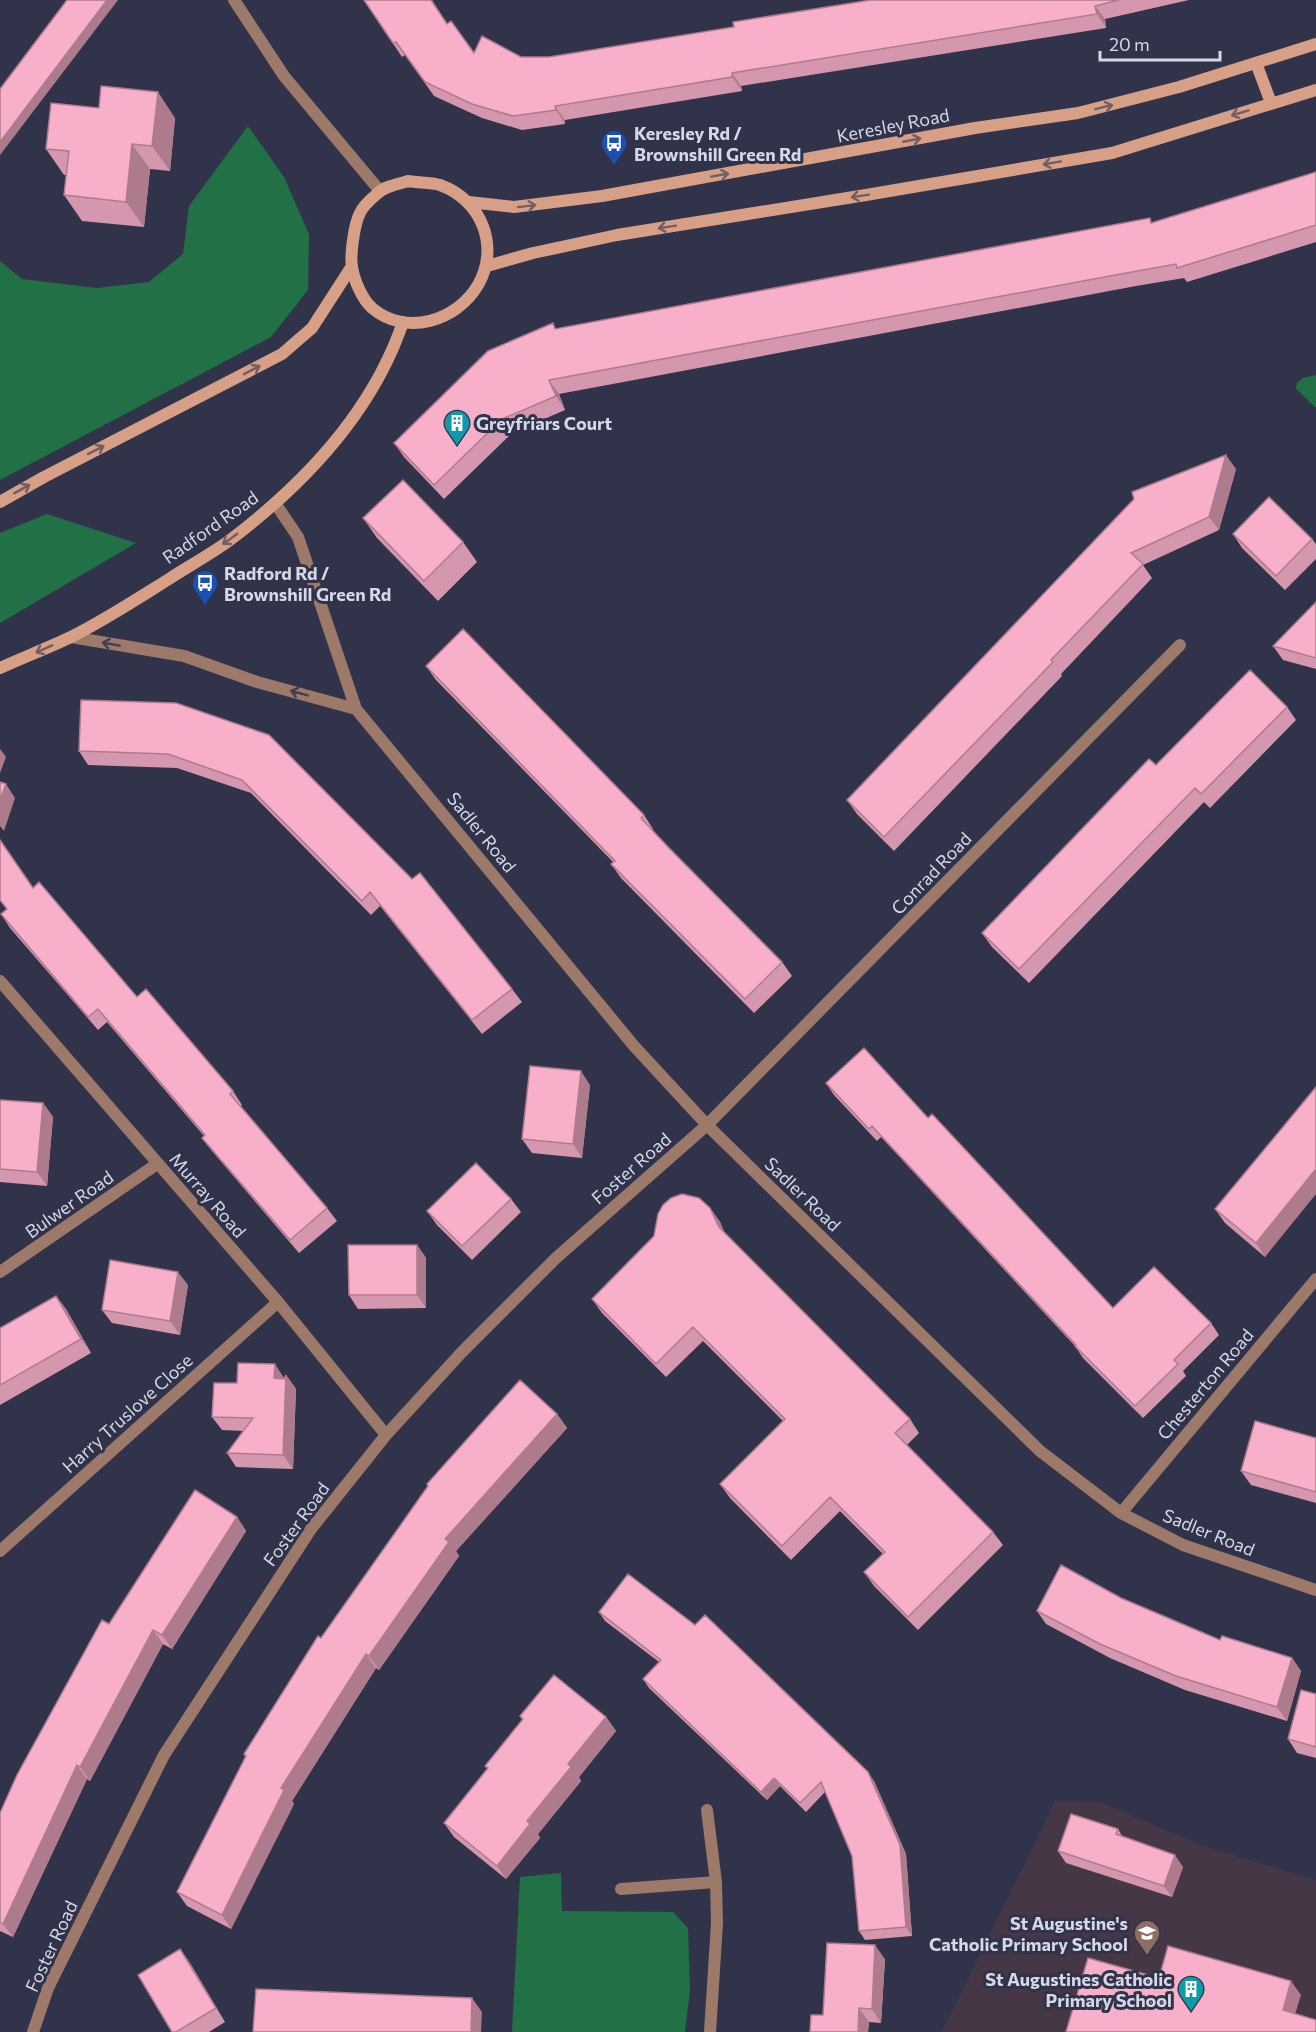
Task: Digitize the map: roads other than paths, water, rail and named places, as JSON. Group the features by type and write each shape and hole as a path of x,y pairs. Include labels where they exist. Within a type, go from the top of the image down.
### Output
{"main road":[{"name":"Keresley Road","path":"469,202 514,207 603,196 975,128 1078,113 1179,87 1316,44"},
{"path":"1256,63 1271,104"},
{"path":"487,266 533,253 617,235 1113,153 1316,90"},
{"path":"0,502 282,354 312,328 351,266 360,213 380,191 408,181 439,185 469,202 482,222 488,242 487,266 477,287 458,309 435,322 403,322 372,308 361,292 351,266"},
{"name":"Radford Road","path":"0,668 71,637 128,605 228,541 275,503 331,445 375,385 394,348 403,322"}],"street":[{"path":"234,0 284,76 380,191"},
{"name":"Sadler Road","path":"275,503 298,537 356,709 634,1046 708,1125 1040,1451 1121,1513 1183,1545 1316,1590"},
{"path":"71,637 184,656 257,681 356,709"},
{"name":"Conrad Road","path":"708,1125 1180,645"},
{"name":"Murray Road","path":"0,981 278,1302 387,1435"},
{"name":"Foster Road","path":"33,2032 48,1989 164,1755 311,1529 387,1435 462,1352 556,1258 708,1125"},
{"name":"Bulwer Road","path":"0,1272 157,1164"},
{"name":"Chesterton Road","path":"1121,1513 1316,1278"},
{"name":"Harry Truslove Close","path":"0,1551 278,1302"},
{"path":"707,1810 716,1882 717,1923 710,2032"},
{"path":"621,1889 716,1882"}],"place":[{"name":"Keresley Rd / Brownshill Green Rd","path":"614,166"},
{"name":"Greyfriars Court","path":"457,446"},
{"name":"Radford Rd / Brownshill Green Rd","path":"205,606"},
{"name":"St Augustine's Catholic Primary School","path":"1147,1956"},
{"name":"St Augustines Catholic Primary School","path":"1191,2012"}]}
